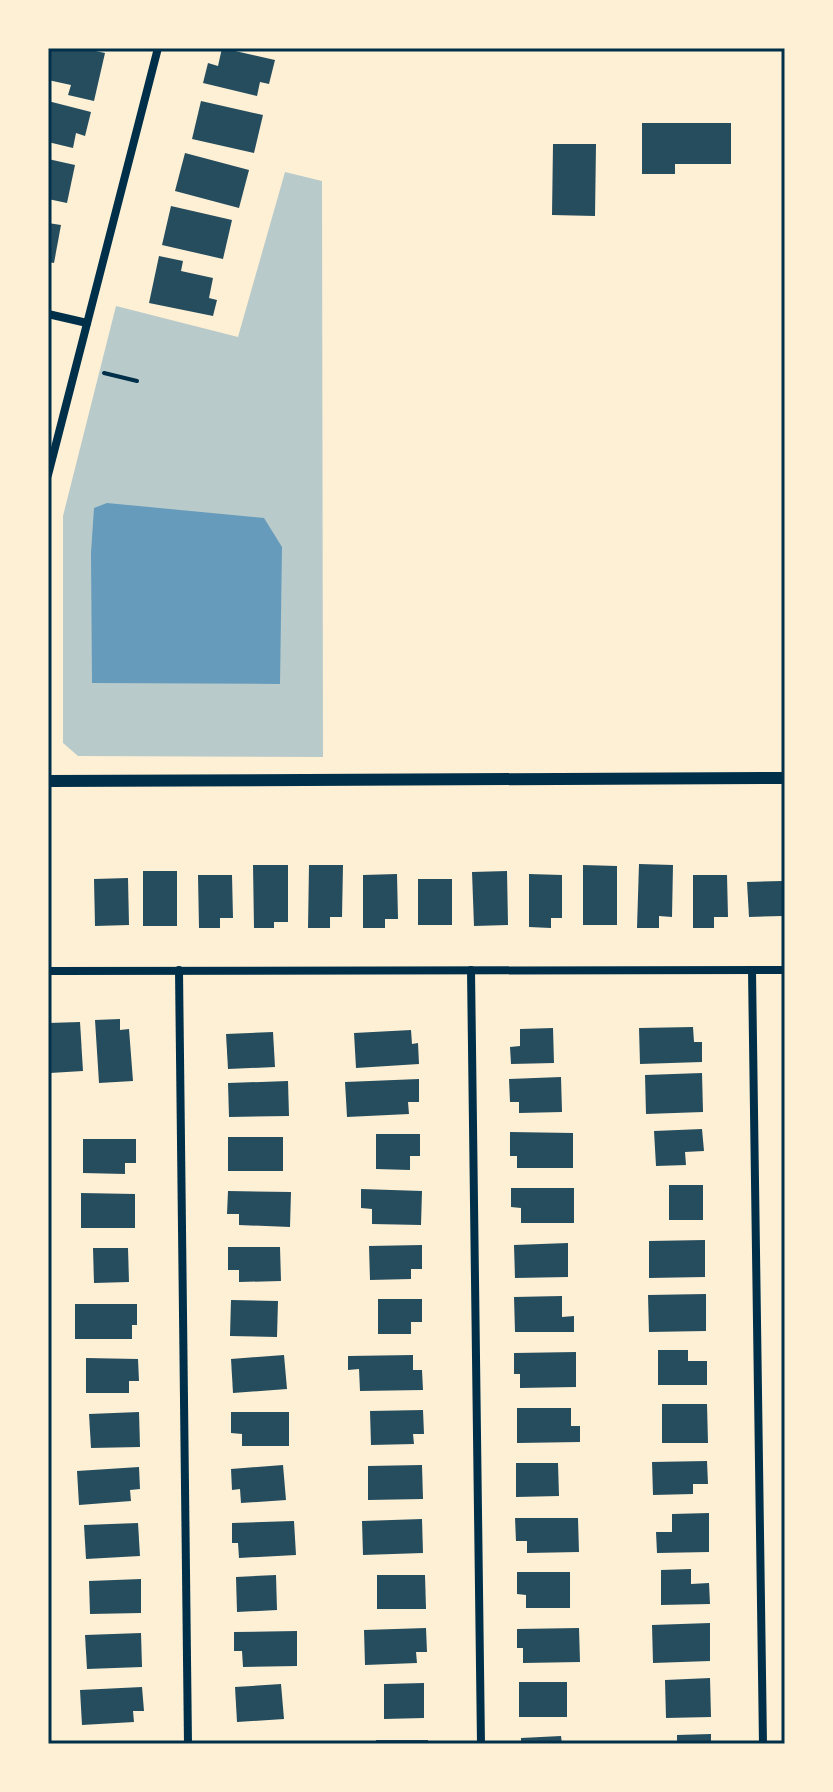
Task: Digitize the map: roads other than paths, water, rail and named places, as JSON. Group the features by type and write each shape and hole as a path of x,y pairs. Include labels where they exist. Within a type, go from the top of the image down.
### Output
{"main road":[{"path":"48,781 785,778"}],"street":[{"path":"48,475 158,48"},
{"path":"48,314 87,323"},
{"path":"179,970 188,1744"},
{"path":"471,970 481,1744"},
{"path":"752,970 763,1744"},
{"path":"48,971 785,970"}],"water":[{"path":"107,503 264,518 282,547 280,684 92,683 91,553 94,508"}]}
